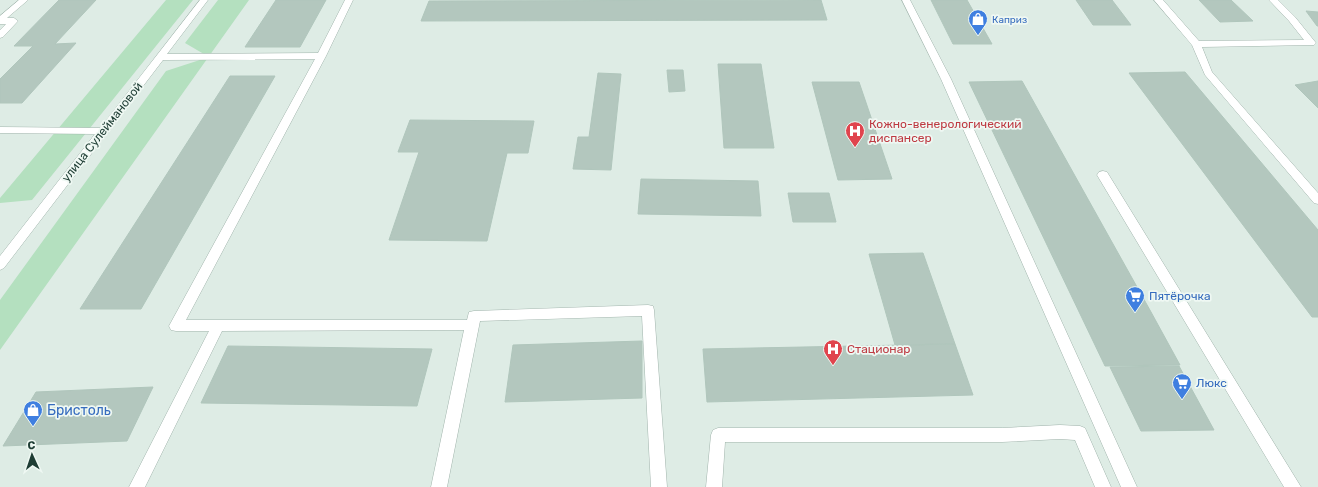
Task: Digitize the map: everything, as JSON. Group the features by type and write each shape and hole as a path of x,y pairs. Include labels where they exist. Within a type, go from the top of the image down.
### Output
{"street":[{"path":"0,20 24,0"},
{"name":"улица Сулеймановой","path":"0,265 204,0"},
{"path":"349,0 321,56 176,326 472,326"},
{"path":"906,0 946,79 1129,487"},
{"path":"1158,0 1196,44 1208,73 1318,200"},
{"path":"1273,0 1292,19 1315,46"},
{"path":"0,20 14,21 0,35"},
{"path":"1196,44 1315,46"},
{"path":"160,57 321,56"},
{"path":"0,130 103,131"},
{"path":"1103,175 1293,487"},
{"path":"439,487 474,316 648,310 659,487"},
{"path":"137,487 218,326"},
{"path":"714,487 718,435 1002,435 1060,432 1080,433 1103,487"}],"green space":[{"path":"166,0 193,0 32,200 0,203 0,198"},
{"path":"218,0 249,0 209,57 185,43"},
{"path":"208,57 0,350 0,300 166,71"}],"building":[{"path":"59,0 96,0 55,44 76,43 22,103 0,103 0,79 33,46 14,46"},
{"path":"276,0 326,0 300,47 245,47"},
{"path":"821,0 827,20 421,21 429,1"},
{"path":"931,0 967,0 992,44 953,44"},
{"path":"1076,0 1112,0 1131,25 1093,25"},
{"path":"1199,0 1231,0 1253,21 1220,22"},
{"path":"1306,11 1318,12 1318,26 1317,26"},
{"path":"718,64 761,64 774,148 724,148"},
{"path":"667,70 683,70 685,91 669,92"},
{"path":"1185,72 1318,230 1318,317 1312,317 1129,73"},
{"path":"598,73 621,74 611,170 573,169 578,137 589,137"},
{"path":"230,76 275,76 141,309 80,309"},
{"path":"1022,81 1180,365 1105,366 969,82"},
{"path":"1318,81 1318,108 1295,85"},
{"name":"Кожно-венерологический диспансер","path":"812,82 859,82 892,179 838,180"},
{"path":"410,120 534,121 528,153 507,153 487,241 389,240 419,152 398,152"},
{"path":"641,179 758,181 761,216 638,214"},
{"path":"788,193 829,193 836,222 793,222"},
{"path":"923,253 955,344 895,345 869,254"},
{"path":"642,341 642,398 505,402 513,345"},
{"name":"Стационар","path":"955,344 973,395 707,402 703,349"},
{"path":"228,346 432,349 417,406 201,403"},
{"path":"1179,366 1214,430 1141,431 1110,367"},
{"path":"153,387 127,441 3,446 36,392"}],"place":[{"name":"Каприз","path":"978,36"},
{"name":"Кожно-венерологический диспансер","path":"855,148"},
{"name":"Пятёрочка","path":"1135,313"},
{"name":"Стационар","path":"833,366"},
{"name":"Люкс","path":"1182,400"},
{"name":"Бристоль","path":"33,427"}]}
